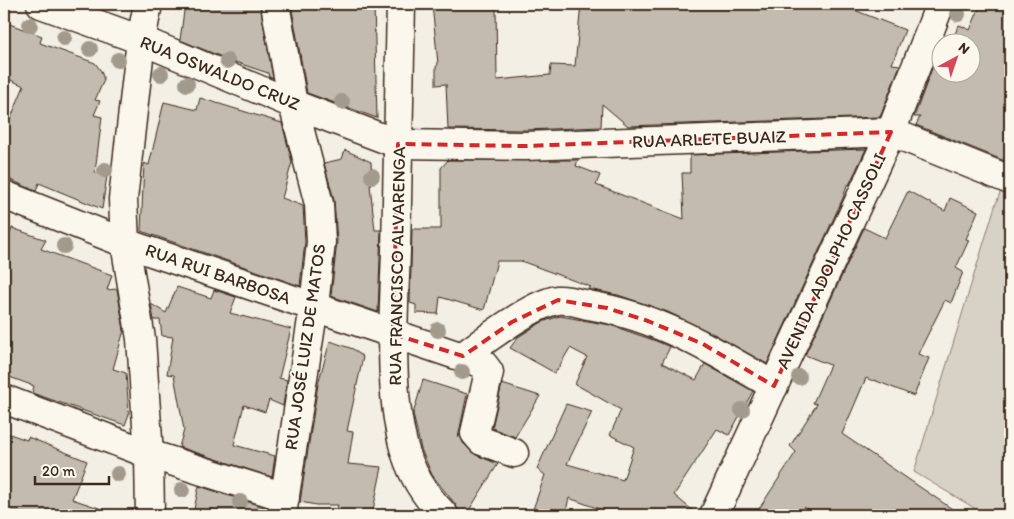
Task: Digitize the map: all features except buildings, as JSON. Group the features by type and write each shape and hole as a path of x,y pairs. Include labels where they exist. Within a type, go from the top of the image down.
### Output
{"street":[{"name":"RUA OSWALDO CRUZ","path":"41,4 141,40 293,104 398,144"},
{"path":"148,4 141,40 123,199 125,243 141,338 150,454 150,515"},
{"name":"RUA JOSÉ LUIZ DE MATOS","path":"275,4 293,104 319,204 321,242 314,306 283,506"},
{"name":"RUA FRANCISCO ALVARENGA","path":"400,4 393,334 397,408 403,444 415,476 430,500 444,515"},
{"name":"AVENIDA ADOLPHO CASSOLI","path":"714,515 890,132 940,4"},
{"name":"RUA ARLETE BUAIZ","path":"398,144 525,146 890,132 1010,180"},
{"name":"RUA RUI BARBOSA","path":"4,195 125,243 483,364 489,372 475,433 477,437 514,453"},
{"path":"463,356 512,322 558,300 607,308 648,321 703,344 774,386"},
{"path":"4,399 283,506"}],"highlighted area":[{"path":"891,132 774,386 703,344 648,321 607,308 558,300 512,322 463,356 393,334 398,144 525,146"}],"shaded area":[{"path":"1010,167 1010,515 986,515 914,472 995,206"}]}
